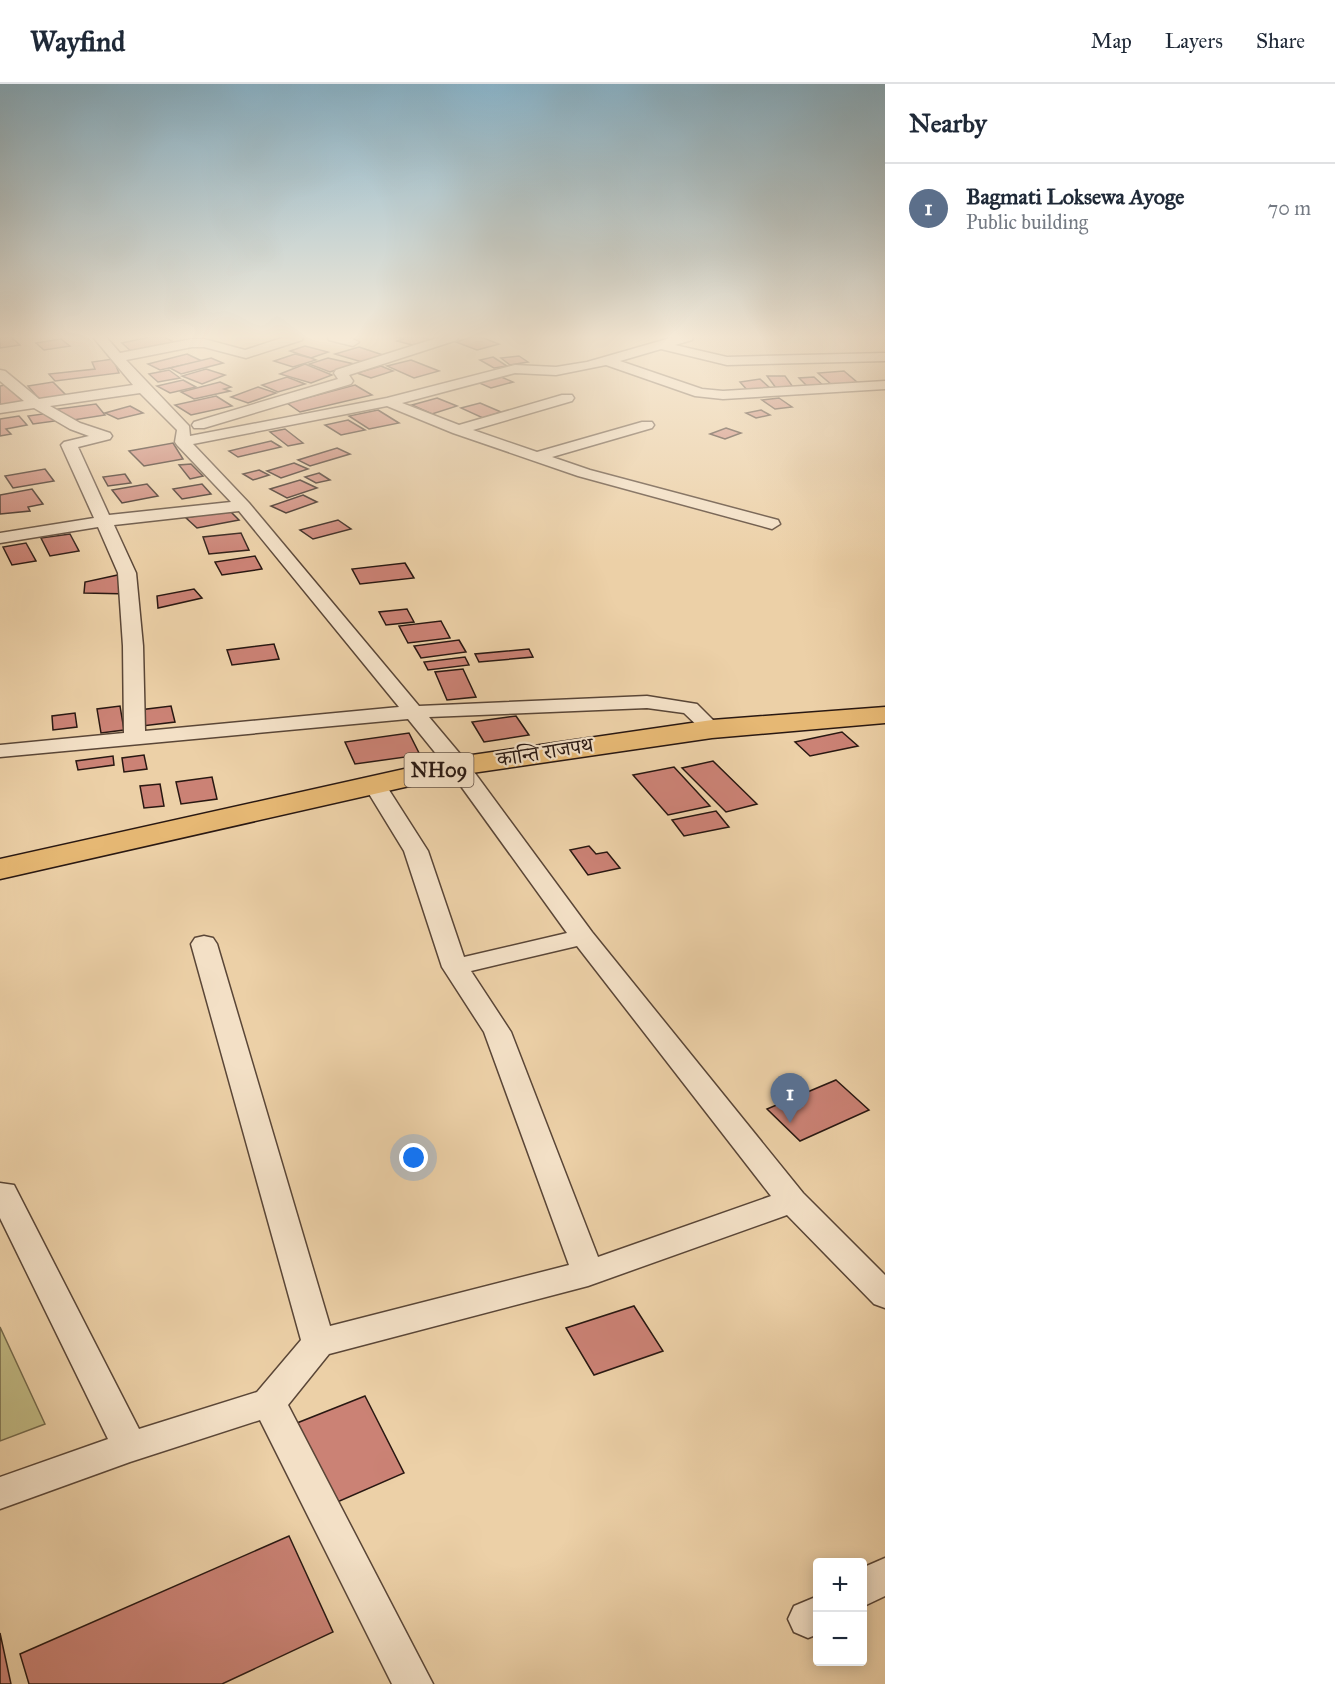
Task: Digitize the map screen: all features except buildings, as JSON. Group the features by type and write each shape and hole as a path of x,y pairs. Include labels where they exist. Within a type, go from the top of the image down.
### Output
{"main road":[{"name":"कान्ति राजपथ","path":"0,869 458,766 712,729 885,715"}],"street":[{"path":"50,412 75,426 105,436 69,445 127,573 130,594 135,739"},
{"path":"163,412 458,766 583,937 792,1201 885,1295"},
{"path":"183,436 255,412"},
{"path":"183,436 330,412"},
{"path":"412,412 458,430 584,473 772,524"},
{"path":"458,430 520,412"},
{"path":"536,457 646,426"},
{"path":"0,538 104,521 243,506"},
{"path":"0,751 412,712 646,702 690,708 712,729"},
{"path":"374,784 416,851 455,967 497,1032 588,1273"},
{"path":"455,967 583,937"},
{"path":"204,944 318,1343"},
{"path":"3,1193 130,1447"},
{"path":"0,1493 130,1447 269,1402 318,1343 588,1273 792,1201"},
{"path":"269,1402 413,1684"},
{"path":"867,1586 885,1576"}],"shaded area":[{"path":"0,1327 45,1424 0,1441"}],"place":[{"name":"Bagmati Loksewa Ayoge","path":"790,1123"}]}
